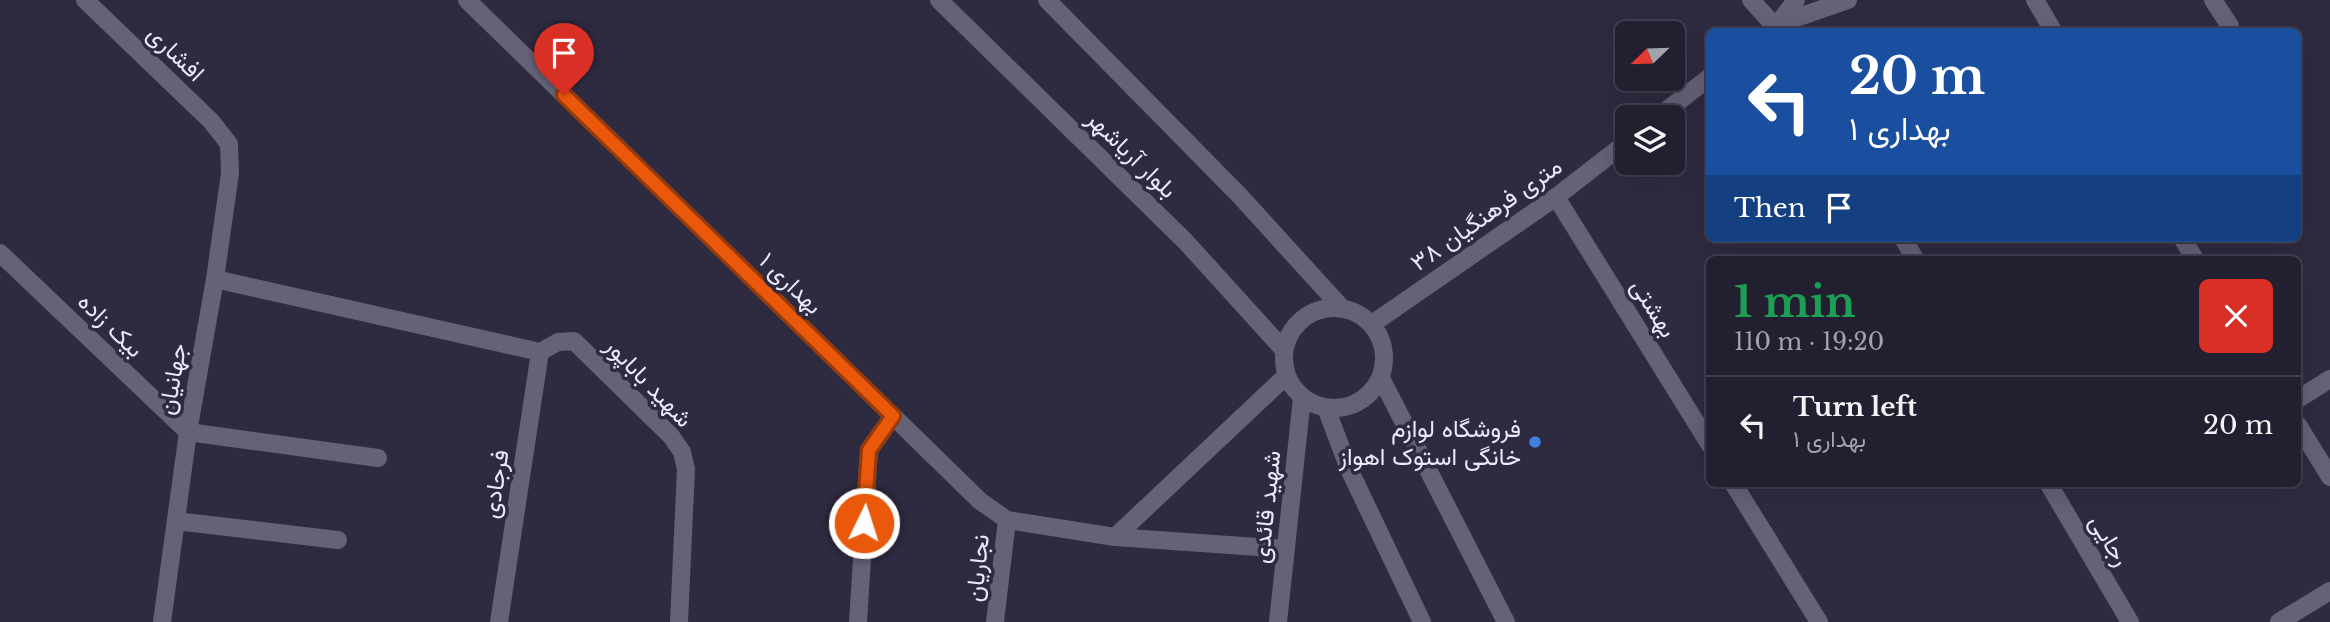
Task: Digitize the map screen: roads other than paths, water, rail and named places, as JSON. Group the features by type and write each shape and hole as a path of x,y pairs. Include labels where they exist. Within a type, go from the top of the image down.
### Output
{"street":[{"name":"افشاری","path":"85,0 211,121 229,144"},
{"name":"بهداری ۱","path":"467,0 980,501 1007,520 1115,537 1286,550"},
{"name":"بلوار آریاشهر","path":"939,0 1186,242 1283,349"},
{"name":"بلوار آریاشهر","path":"1046,0 1239,195 1341,307"},
{"path":"1751,0 1774,28"},
{"path":"1776,28 1796,0"},
{"path":"1778,28 1849,0"},
{"path":"2035,0 2052,28"},
{"path":"2213,0 2230,26"},
{"path":"1674,105 1706,80"},
{"name":"جهانیان","path":"162,622 188,432 215,279 230,173 229,144"},
{"name":"۳۸ متری فرهنگیان","path":"1372,324 1556,197 1615,151"},
{"name":"بهشتی","path":"1556,197 1706,439"},
{"name":"بیک زاده","path":"0,253 188,432"},
{"path":"215,279 540,352"},
{"path":"1341,307 1364,315 1379,332 1385,355 1381,378 1368,396 1349,407 1326,408 1302,398 1286,376 1283,349 1294,325 1315,309 1341,307"},
{"name":"شهید باباپور","path":"540,352 558,342 574,341 671,436 682,452 686,469 679,622"},
{"name":"فرجادی","path":"499,622 540,352"},
{"path":"1115,537 1286,376"},
{"path":"1381,378 1507,622"},
{"path":"2301,397 2330,379"},
{"name":"شهید قائدی","path":"1278,622 1302,398"},
{"path":"1326,408 1349,468 1422,622"},
{"path":"858,622 869,450 893,416"},
{"path":"2301,430 2330,477"},
{"path":"188,432 378,458"},
{"path":"1735,487 1819,622"},
{"name":"رجایی","path":"2050,487 2130,622"},
{"name":"نجاریان","path":"995,622 1007,520"},
{"path":"176,521 338,540"},
{"path":"2279,622 2330,591"}],"place":[{"name":"فروشگاه لوازم خانگی استوک اهواز","path":"1535,442"}]}
